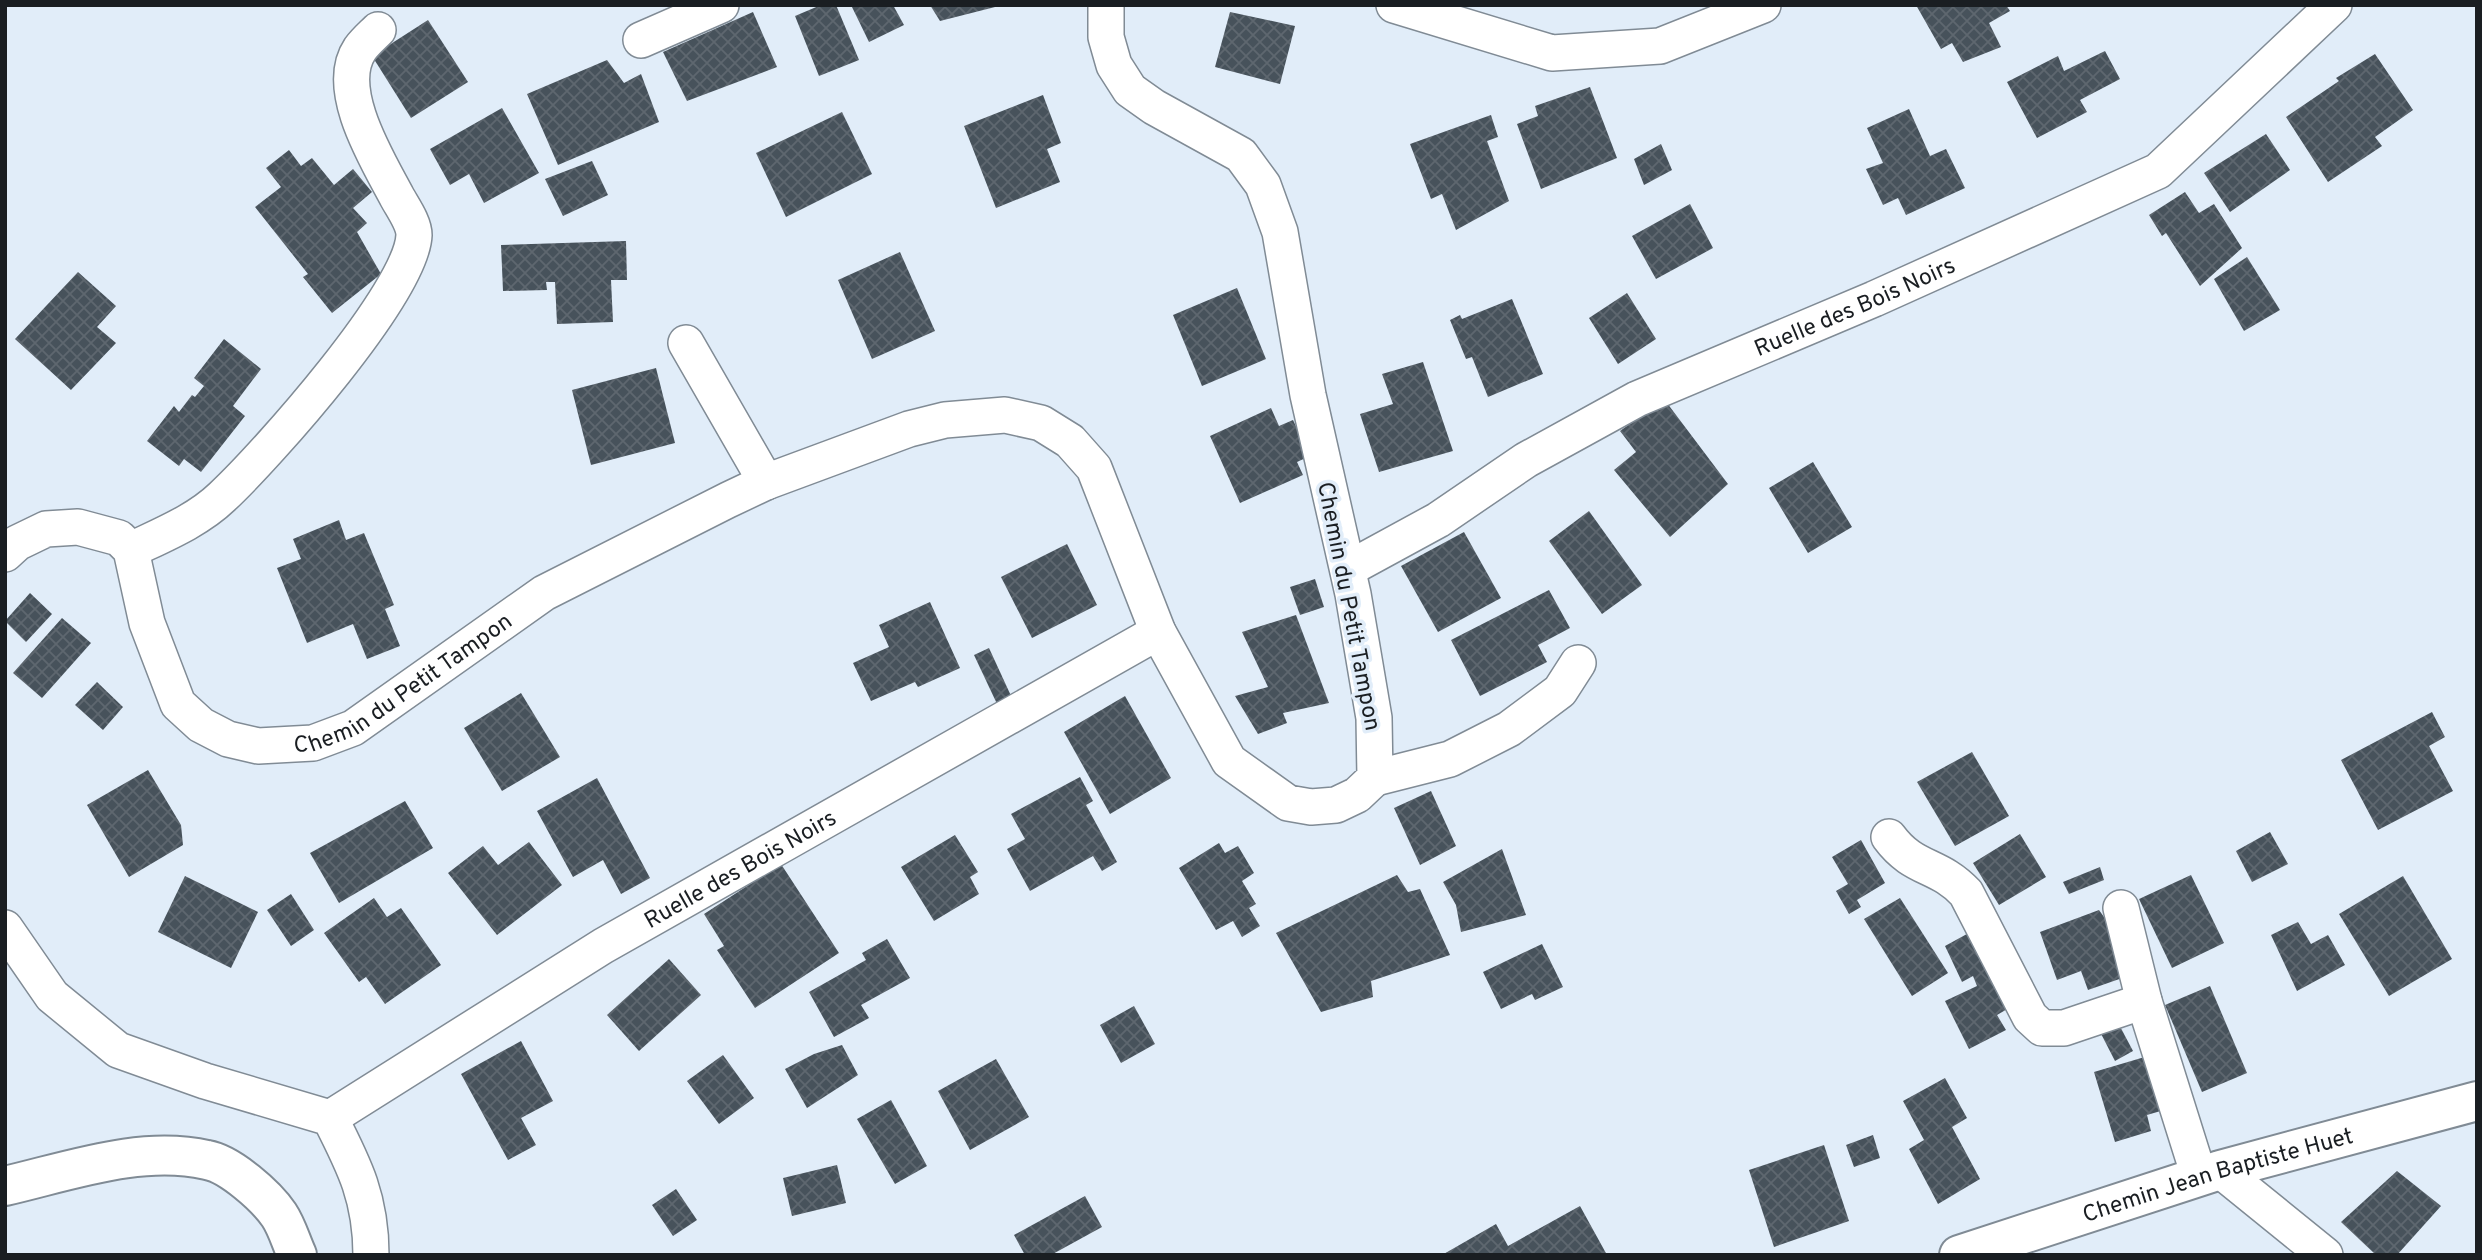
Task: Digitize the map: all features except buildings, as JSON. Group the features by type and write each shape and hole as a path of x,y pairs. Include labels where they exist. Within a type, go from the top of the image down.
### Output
{"street":[{"path":"641,40 721,5"},
{"name":"Chemin du Petit Tampon","path":"131,550 147,623 178,704 201,725 228,739 258,746 313,743 353,728 544,593 766,482 909,429 945,420 1005,415 1041,423 1070,441 1094,468 1158,632 1229,761 1288,803 1311,807 1336,805 1357,795 1375,778 1374,719 1348,569 1308,395 1280,232 1263,186 1241,155 1154,107 1130,90 1114,65 1106,37 1106,5"},
{"path":"1394,5 1552,53 1660,47 1762,5"},
{"name":"Ruelle des Bois Noirs","path":"1348,569 1438,520 1526,460 1637,399 1874,299 2158,171 2334,5"},
{"path":"5,554 17,543 46,530 78,527 119,538 131,550 181,526 221,498 321,388 381,306 413,252 414,231 370,148 353,96 353,69 359,50 378,30"},
{"path":"686,343 766,482"},
{"name":"Ruelle des Bois Noirs","path":"330,1118 603,946 1158,632"},
{"path":"1375,778 1450,759 1509,729 1560,691 1578,663"},
{"path":"1889,837 1902,855 1952,878 1966,893 2030,1017 2042,1028 2064,1028 2144,1001"},
{"path":"2121,908 2144,1001 2209,1173 2325,1255"},
{"path":"5,928 52,996 118,1050 205,1081 330,1118 359,1175 371,1218 372,1255"},
{"name":"Chemin Jean Baptiste Huet","path":"1959,1255 2209,1173 2477,1101"},
{"path":"5,1186 116,1160 166,1156 210,1160 248,1183 279,1215 297,1255"}]}
